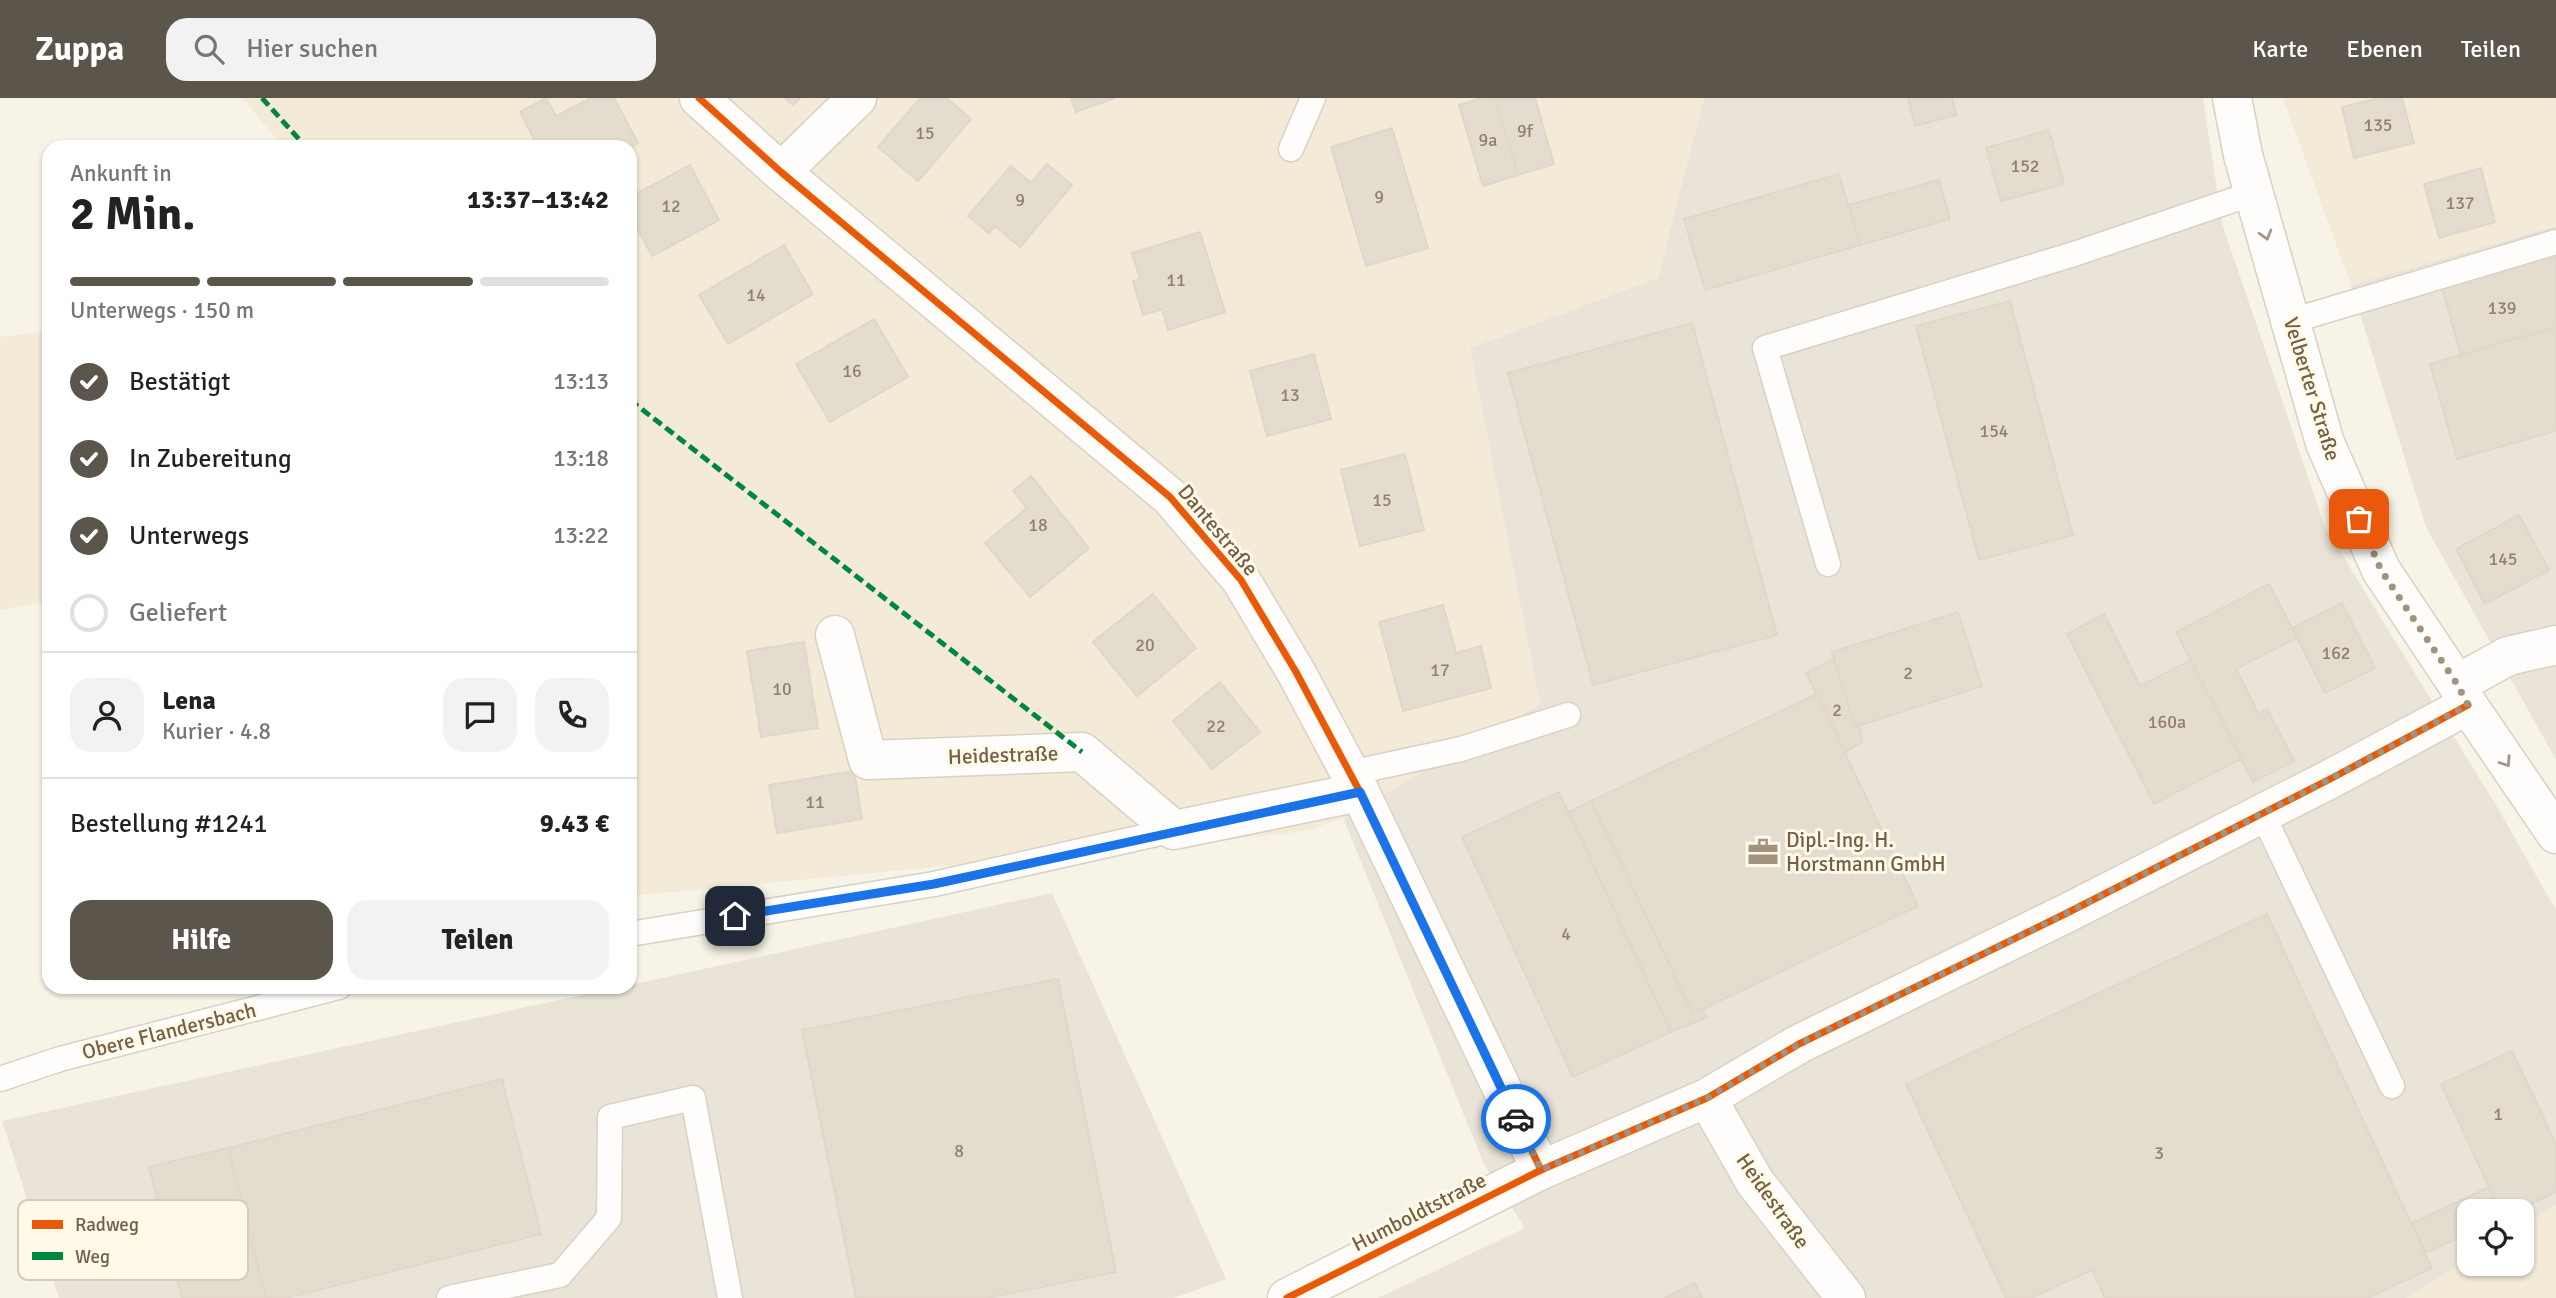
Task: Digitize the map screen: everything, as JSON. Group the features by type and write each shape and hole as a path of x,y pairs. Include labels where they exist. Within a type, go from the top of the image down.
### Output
{"street":[{"name":"Dantestraße","path":"699,98 781,172 1170,497 1241,580 1296,672 1355,782 1541,1170"},
{"path":"781,172 857,98"},
{"name":"Velberter Straße","path":"2232,98 2243,155 2325,443 2381,570 2556,834"},
{"name":"Heidestraße","path":"835,635 867,760 1082,752 1174,830"},
{"name":"Humboldtstraße","path":"1311,1293 1541,1170 1707,1098 1799,1044 2067,913 2262,813 2462,695 2508,656 2556,645"},
{"path":"1174,830 1355,782"},
{"name":"Heidestraße","path":"1707,1098 1755,1182 1846,1298"}],"lane":[{"path":"1291,149 1313,98"},
{"path":"1828,564 1765,348 2074,254 2254,193"},
{"path":"2291,321 2556,242"},
{"path":"1355,782 1568,715"},
{"path":"2262,813 2392,1087"},
{"path":"637,933 934,884 1174,830"},
{"name":"Obere Flandersbach","path":"0,1079 60,1059 312,994"},
{"path":"449,1298 560,1275 609,1218 610,1117 693,1098 730,1298"}],"shaded area":[{"path":"242,98 1704,98 1658,278 1470,348 1540,704 1343,818 1312,829 1285,834 637,895 637,140 277,140"},
{"path":"1704,98 2203,98 2222,223 2325,527 2499,810 2556,910 2556,1205 2534,1219 2534,1199 2457,1199 2457,1266 2406,1298 1378,1298 1525,1228 1483,1162 1343,818 1540,704 1470,348 1658,278"},
{"path":"2283,98 2556,98 2556,226 2351,285"},
{"path":"2556,226 2556,760 2426,527 2351,285"},
{"path":"42,332 42,602 0,610 0,337"},
{"path":"1052,893 1226,1279 1174,1298 59,1298 53,1280 248,1280 248,1200 27,1200 2,1121 587,994 637,994 637,983"},
{"path":"2556,1205 2556,1298 2406,1298 2457,1266 2457,1276 2534,1276 2534,1219"}],"building":[{"path":"546,98 556,116 591,98 614,98 636,140 534,140 520,112"},
{"path":"785,98 800,98 793,105"},
{"path":"920,98 947,98 971,119 918,181 878,147"},
{"path":"1071,98 1115,98 1076,112"},
{"path":"1482,98 1495,98 1518,175 1483,186 1459,105"},
{"path":"1495,98 1535,98 1554,164 1518,175"},
{"path":"1908,98 1952,98 1956,115 1915,126"},
{"path":"2380,98 2402,98 2414,143 2354,158 2342,107"},
{"path":"1392,128 1428,248 1366,266 1331,147"},
{"path":"2049,130 2064,184 2001,201 1986,148"},
{"path":"1047,164 1072,185 1020,247 995,226 989,233 968,216 1011,166 1031,183"},
{"path":"690,165 719,220 652,256 637,227 637,193"},
{"path":"2481,168 2495,222 2439,238 2424,184"},
{"path":"1839,174 1860,245 1705,290 1684,219"},
{"path":"1939,180 1950,219 1860,245 1849,205"},
{"path":"1200,232 1225,312 1168,330 1162,309 1143,315 1133,281 1140,279 1132,253"},
{"path":"784,245 813,294 728,344 699,295"},
{"path":"2556,255 2556,327 2461,355 2442,288"},
{"path":"2010,301 2073,535 1979,560 1916,326"},
{"path":"874,319 908,377 830,422 796,364"},
{"path":"1692,323 1777,635 1593,685 1508,373"},
{"path":"2556,327 2556,431 2457,459 2430,364"},
{"path":"1314,354 1331,419 1267,436 1250,371"},
{"path":"1405,454 1424,530 1360,546 1341,470"},
{"path":"1031,476 1089,548 1030,597 985,543 1027,508 1013,491"},
{"path":"2519,515 2549,570 2485,604 2456,549"},
{"path":"2269,584 2297,638 2236,669 2258,713 2267,709 2294,761 2253,782 2176,632"},
{"path":"1153,594 1196,648 1137,696 1093,642"},
{"path":"2342,603 2375,668 2325,693 2292,628"},
{"path":"1443,605 1456,653 1481,646 1491,688 1403,711 1379,622"},
{"path":"1958,612 1982,686 1855,727 1832,652"},
{"path":"2104,614 2140,686 2191,660 2241,759 2154,804 2067,634"},
{"path":"804,642 818,728 761,737 747,651"},
{"path":"1834,659 1855,727 1859,726 1862,737 1862,742 1845,752 1806,673"},
{"path":"1220,682 1260,732 1212,769 1173,721"},
{"path":"1817,694 1918,906 1693,1014 1591,801"},
{"path":"854,771 862,819 777,833 769,785"},
{"path":"1559,792 1671,1032 1573,1077 1462,837"},
{"path":"1591,801 1693,1014 1702,1009 1707,1017 1671,1032 1569,812"},
{"path":"2267,914 2432,1268 2368,1298 2105,1298 2092,1270 2031,1298 2006,1298 1906,1084"},
{"path":"1058,979 1116,1272 987,1298 856,1298 802,1030"},
{"path":"2512,1051 2556,1144 2556,1192 2534,1202 2534,1199 2494,1199 2441,1084"},
{"path":"502,1079 541,1234 286,1298 266,1298 248,1227 248,1200 241,1200 228,1148"},
{"path":"228,1148 241,1200 157,1200 149,1167"},
{"path":"2489,1187 2494,1199 2463,1199"},
{"path":"2457,1202 2457,1239 2426,1253 2412,1223"},
{"path":"248,1227 266,1298 182,1298 177,1280 248,1280"},
{"path":"1695,1283 1702,1298 1664,1298"}],"marked path":[{"path":"262,98 300,140"},
{"path":"637,405 1082,752"}],"cycle path":[{"path":"699,98 781,172 1170,497 1241,580 1296,672 1360,792 1541,1170"},
{"path":"1287,1298 1541,1170 1707,1098 1799,1044 2067,913 2334,777 2468,705"}],"way so far":[{"path":"1516,1119 1541,1170 1707,1098 1799,1044 2067,913 2334,777 2468,705 2457,684 2381,570 2359,519"}],"place":[{"name":"Dipl.-Ing. H. Horstmann GmbH","path":"1763,852"}],"route":[{"path":"735,916 934,884 1174,830 1360,792 1516,1119"}]}
